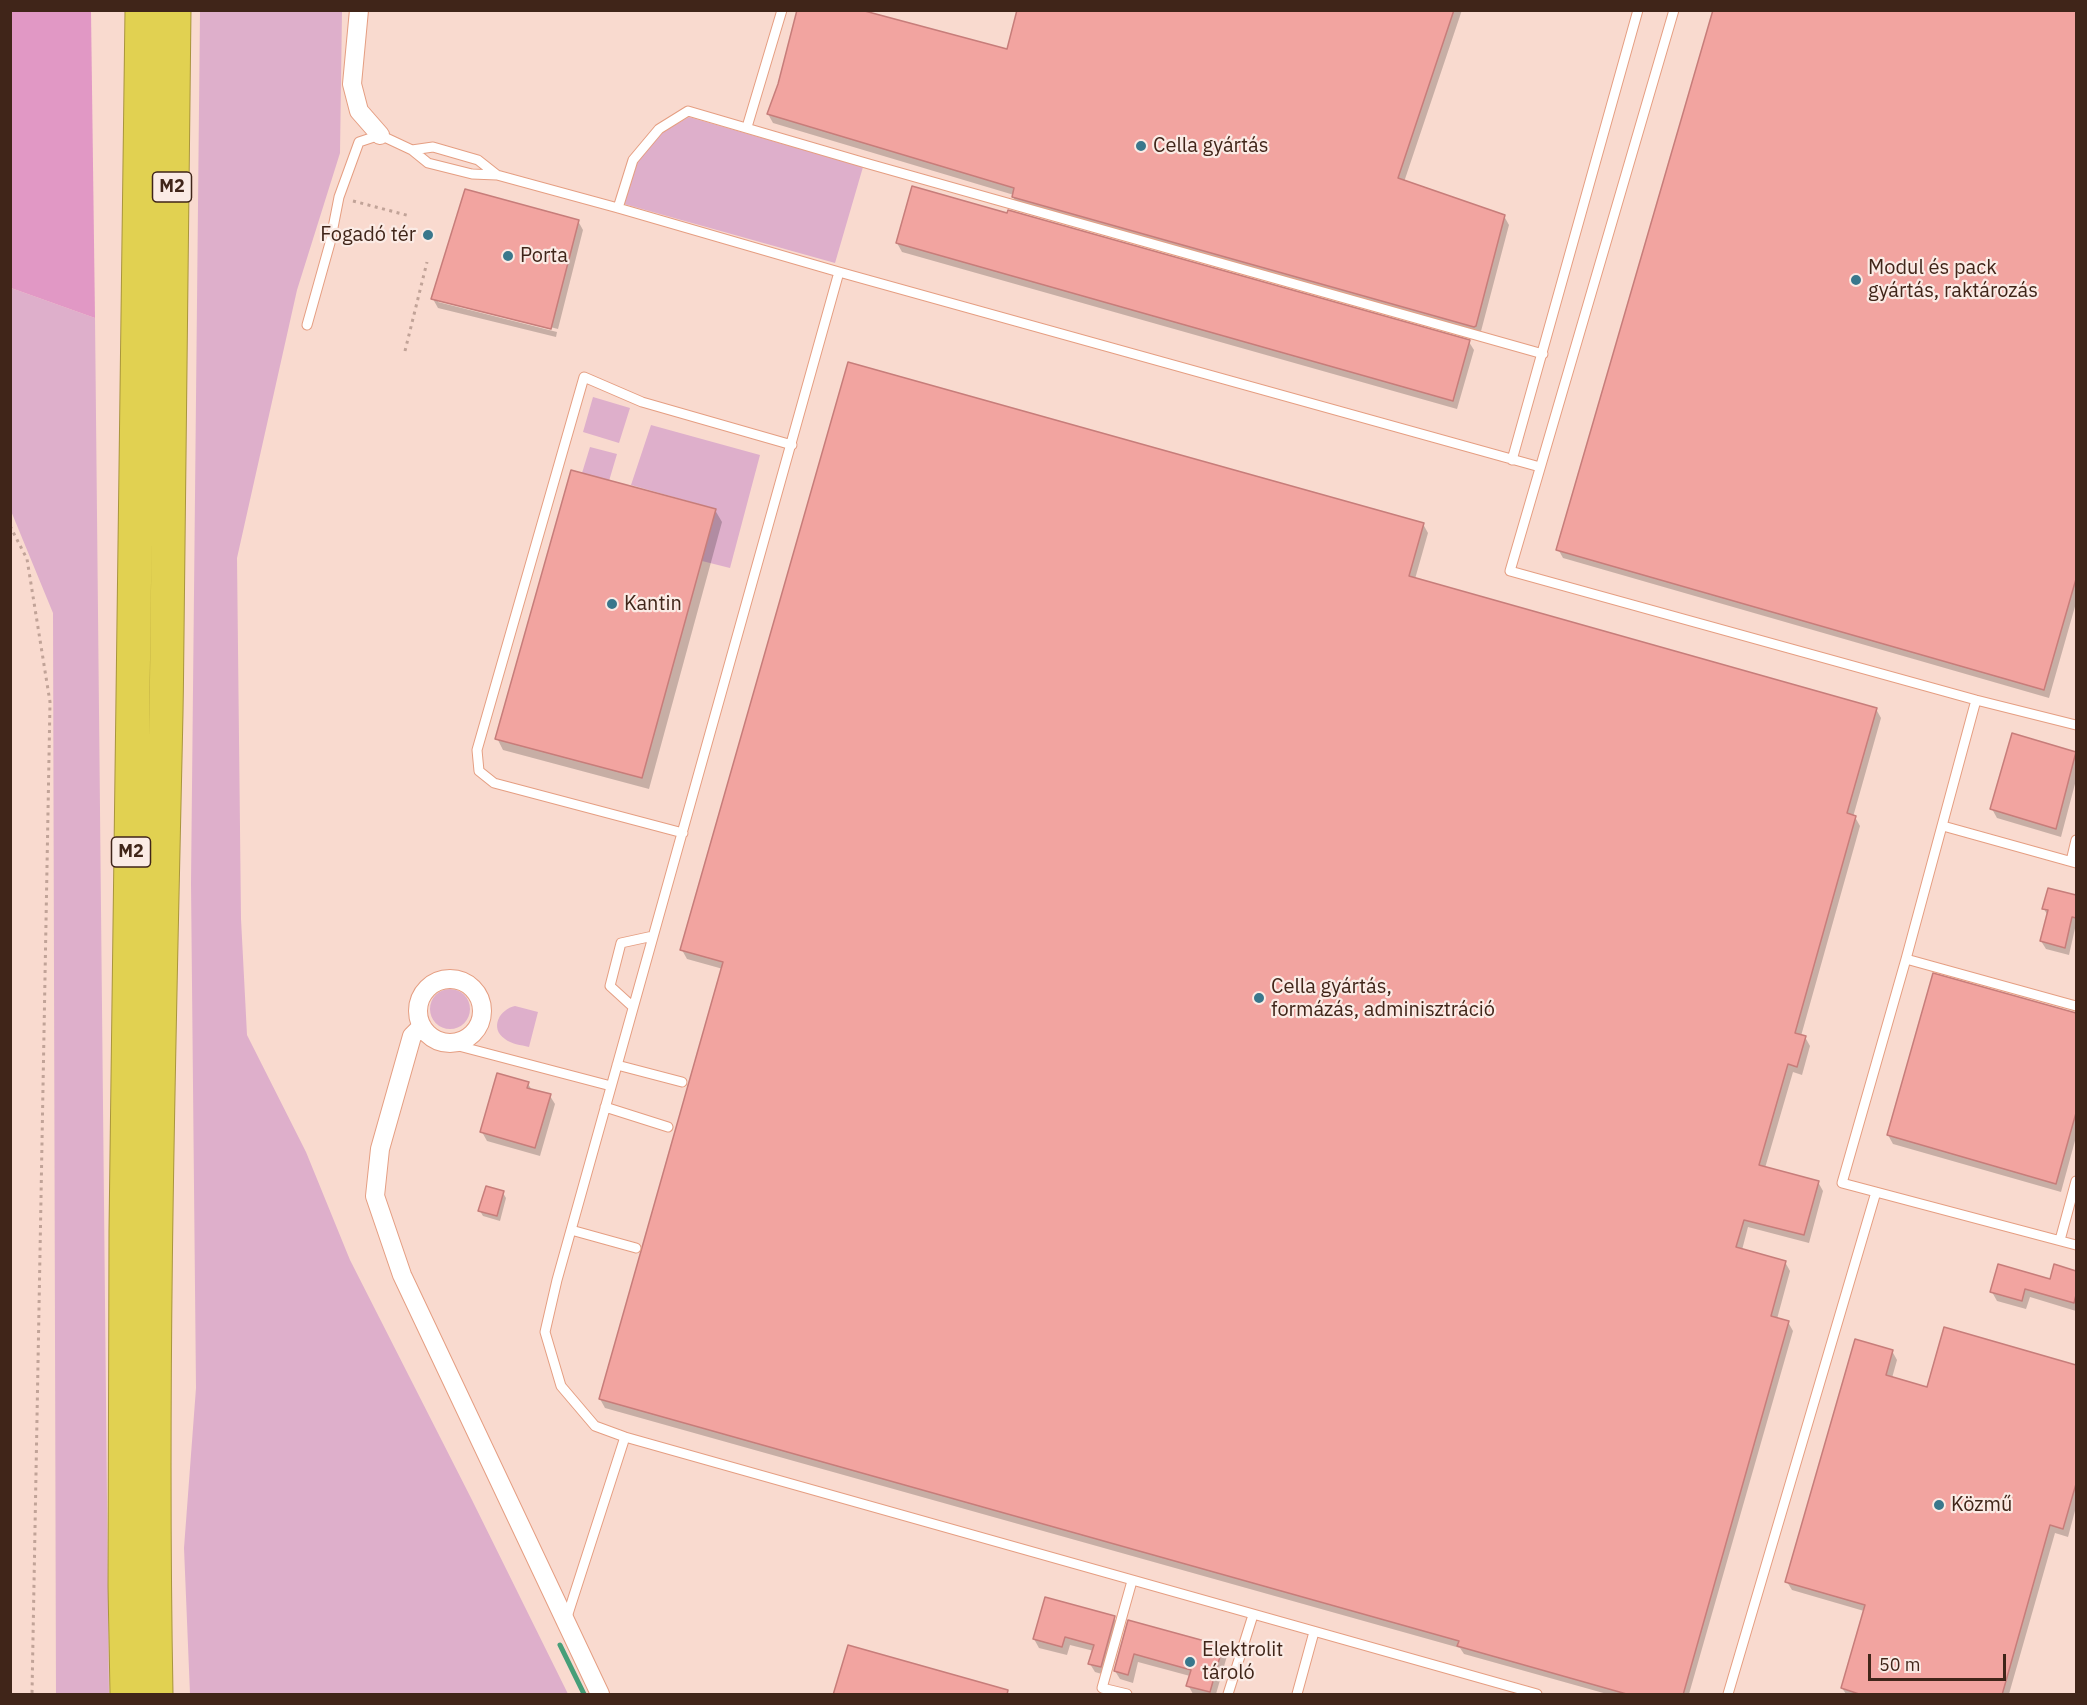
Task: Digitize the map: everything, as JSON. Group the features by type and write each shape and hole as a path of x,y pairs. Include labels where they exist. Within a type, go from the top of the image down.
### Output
{"highway":[{"name":"M2","path":"127,1695 126,1242 142,10"},
{"name":"M2","path":"156,1695 154,1577 156,1235 159,962 166,712 174,10"}],"street":[{"path":"359,10 352,84 359,111 380,135"},
{"path":"444,979 465,982 474,988 483,1007 478,1028 462,1042 451,1044 434,1039 422,1026 418,1008 425,990 444,979"},
{"path":"422,1026 412,1036 386,1127 380,1149 375,1196 402,1275 565,1622 601,1691"}],"lane":[{"path":"747,127 782,10"},
{"path":"1512,460 1638,10"},
{"path":"1674,10 1510,571 1977,700 2076,725"},
{"path":"618,208 633,160 659,129 688,111 1543,354"},
{"path":"307,325 330,243 339,197 359,142 380,135 412,150 428,163 472,174 497,175 618,208 839,272 1540,467"},
{"path":"412,150 432,147 478,160 497,175"},
{"path":"839,272 605,1107 545,1332 561,1386 595,1426 626,1437 1537,1695"},
{"path":"683,833 494,783 479,771 477,750 584,377 642,402 792,445"},
{"path":"1977,700 1842,1183 2076,1245"},
{"path":"1943,826 2074,862 2076,840"},
{"path":"633,1007 610,986 621,943 653,936"},
{"path":"1906,959 2076,1006"},
{"path":"451,1044 611,1086"},
{"path":"617,1065 682,1082"},
{"path":"605,1107 668,1127"},
{"path":"2060,1240 2076,1181"},
{"path":"1728,1695 1876,1192"},
{"path":"571,1230 636,1248"},
{"path":"565,1622 626,1437"},
{"path":"1127,1695 1102,1688 1132,1581"},
{"path":"1228,1695 1253,1615"},
{"path":"1297,1695 1314,1632"}],"path":[{"path":"339,197 410,216"},
{"path":"405,351 427,262"},
{"path":"10,526 27,559 50,702 32,1695"}],"shaded area":[{"path":"11,10 91,11 95,318 11,288"},
{"path":"200,11 342,11 340,153 297,290 237,558 241,919 247,1035 306,1152 350,1260 568,1694 190,1694 184,1548 196,1388 191,883"},
{"path":"689,117 863,167 835,263 624,204 637,162 663,132"},
{"path":"11,288 95,318 109,1694 56,1694 53,613 11,511"},
{"path":"593,397 630,408 619,443 583,432"},
{"path":"651,425 760,455 730,568 702,561 716,509 631,485"},
{"path":"590,447 617,454 609,481 582,473"},
{"path":"450,989 464,995 470,1009 464,1023 450,1029 436,1023 430,1009 436,995"},
{"path":"515,1006 538,1012 529,1047 507,1041 498,1030 498,1020 501,1015"}],"building":[{"name":"Cella gyártás","path":"797,10 861,10 1007,49 1017,10 1454,10 1398,178 1505,215 1476,326 1012,197 1014,188 767,114 778,84"},
{"name":"Modul és pack gyártás, raktározás","path":"1713,10 2076,10 2076,579 2044,690 1556,550"},
{"path":"912,186 1007,213 1008,210 1470,340 1453,401 896,243"},
{"name":"Porta","path":"465,189 579,220 551,329 431,299"},
{"name":"Cella gyártás, formázás, adminisztráció","path":"848,362 1424,523 1409,576 1877,708 1847,813 1856,816 1795,1033 1806,1036 1797,1067 1788,1064 1759,1165 1819,1181 1804,1235 1744,1220 1736,1247 1786,1261 1771,1316 1789,1321 1683,1695 1630,1695 1457,1646 1459,1641 599,1399 723,962 680,950"},
{"name":"Kantin","path":"571,470 716,509 642,778 495,739"},
{"path":"2012,733 2076,752 2056,829 1990,809"},
{"path":"2048,888 2076,895 2076,918 2072,917 2065,948 2040,941 2048,910 2042,909"},
{"path":"1933,973 2076,1013 2076,1113 2056,1184 1887,1135"},
{"path":"497,1073 529,1082 527,1088 551,1094 535,1148 480,1132"},
{"path":"486,1186 504,1191 497,1216 478,1211"},
{"path":"1998,1264 2050,1279 2054,1264 2076,1271 2074,1303 2025,1289 2022,1301 1990,1292"},
{"name":"Közmű","path":"1944,1327 2076,1365 2076,1484 2063,1529 2050,1525 2002,1695 1862,1695 1841,1688 1865,1605 1785,1582 1855,1339 1893,1350 1886,1375 1927,1387"},
{"path":"1045,1597 1115,1616 1101,1667 1088,1664 1094,1645 1065,1637 1062,1647 1033,1639"},
{"name":"Elektrolit tároló","path":"1128,1620 1223,1646 1210,1692 1186,1686 1191,1670 1134,1654 1128,1675 1114,1671"},
{"path":"848,1645 1008,1690 1007,1695 833,1695"}],"waterway":[{"path":"560,1645 584,1694"}],"place":[{"name":"Cella gyártás","path":"1141,146"},
{"name":"Fogadó tér","path":"428,235"},
{"name":"Porta","path":"508,256"},
{"name":"Modul és pack gyártás, raktározás","path":"1856,280"},
{"name":"Kantin","path":"612,604"},
{"name":"Cella gyártás, formázás, adminisztráció","path":"1259,998"},
{"name":"Közmű","path":"1939,1505"},
{"name":"Elektrolit tároló","path":"1190,1662"}]}
